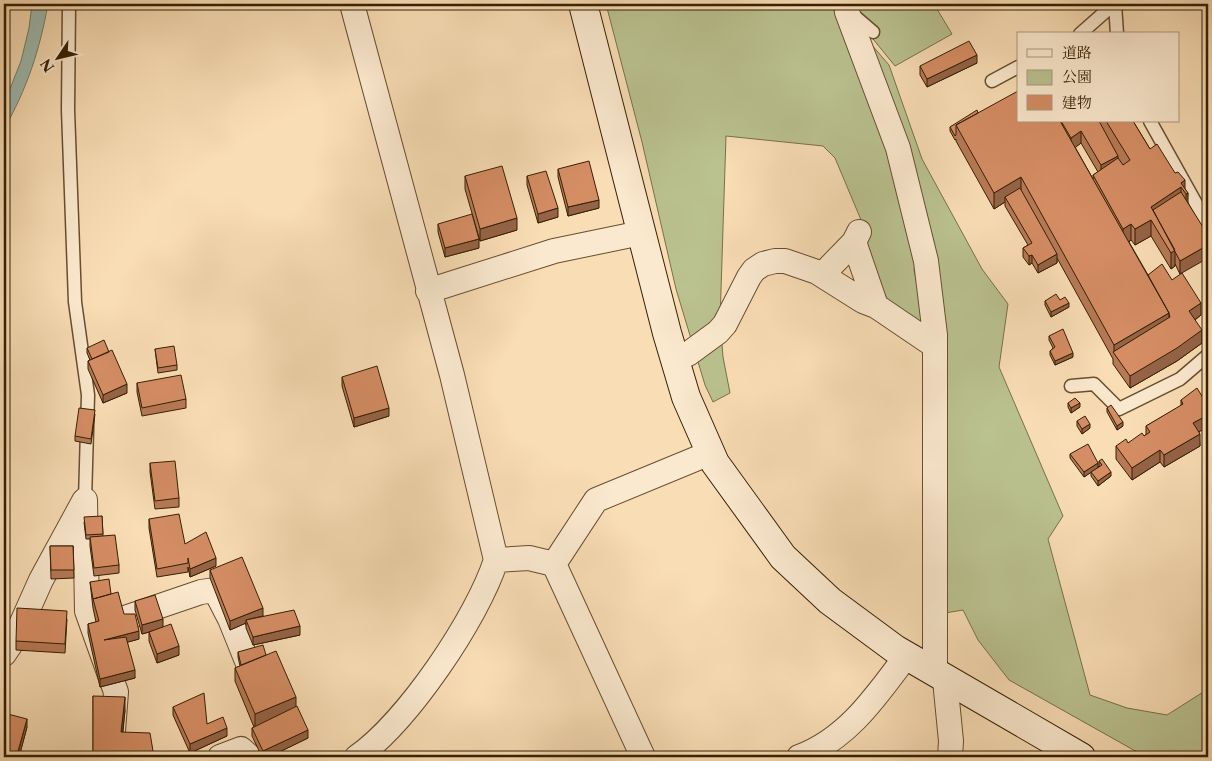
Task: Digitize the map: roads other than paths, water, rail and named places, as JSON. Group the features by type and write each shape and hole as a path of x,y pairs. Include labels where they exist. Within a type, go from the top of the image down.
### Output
{"street":[{"path":"352,4 452,375 496,560 490,578 446,657 398,718 361,756"},
{"path":"584,4 641,233 686,397 715,463 745,508 783,557 830,601 940,676 1081,757"},
{"path":"847,7 898,148 926,261 935,346 940,676 951,741 950,757"},
{"path":"428,291 554,251 641,233"},
{"path":"822,275 857,237 876,306"},
{"path":"688,354 722,328 736,307 749,277 763,264 785,261 822,275 863,301 876,306 935,346"},
{"path":"554,564 596,500 710,452"},
{"path":"85,500 87,611 116,692 110,757"},
{"path":"4,654 16,636 41,580 85,500"},
{"path":"496,560 529,558 554,564"},
{"path":"554,564 643,757"},
{"path":"93,629 201,592 216,590 230,619 260,700"},
{"path":"799,757 830,743 850,725 907,655"},
{"path":"220,757 241,749 260,753"}],"lane":[{"path":"69,4 68,110 75,302 88,395 85,500"},
{"path":"1086,32 1114,4"},
{"path":"1114,4 1117,32"},
{"path":"847,7 873,32"},
{"path":"992,81 1017,68"},
{"path":"1151,122 1208,225"},
{"path":"1071,386 1094,384 1119,410 1180,379 1208,355"}],"water":[{"path":"32,4 48,4 45,21 37,53 26,84 4,129 4,104 21,61 29,28"}]}
